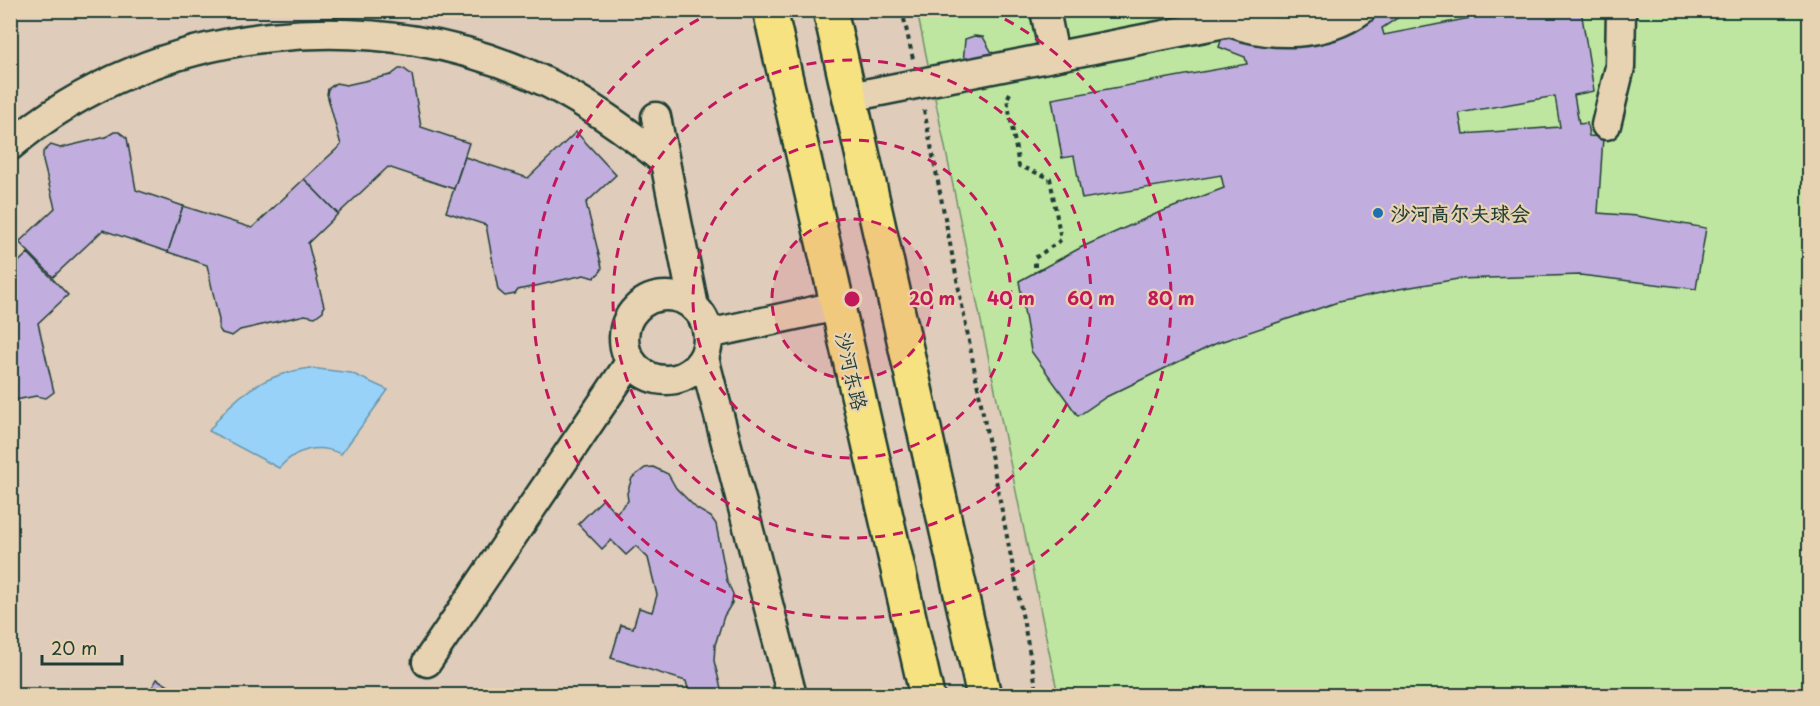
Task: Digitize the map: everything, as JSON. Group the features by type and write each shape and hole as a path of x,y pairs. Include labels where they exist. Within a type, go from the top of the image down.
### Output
{"main road":[{"name":"沙河东路","path":"770,10 927,696"},
{"path":"830,10 984,696"}],"street":[{"path":"1042,57 1045,10"},
{"path":"850,97 1218,17 1264,33 1292,32 1330,25 1351,17 1361,10"},
{"path":"1606,125 1620,67 1621,10"},
{"path":"10,146 82,96 145,67 211,46 279,35 349,33 417,40 484,57 549,83 609,117 663,160"},
{"path":"656,117 663,160 677,210 694,307"},
{"path":"792,696 706,346 704,319 694,307 670,296 644,302 627,323 624,336 625,349 631,361 641,372 654,379 668,381 683,377 695,369 706,346 837,306"},
{"path":"427,662 631,361"}],"path":[{"path":"902,10 1038,696"},
{"path":"1035,272 1035,258 1061,240 1050,178 1019,165 1007,99 1042,57"}],"green space":[{"name":"沙河高尔夫球会","path":"917,11 1809,11 1809,695 1058,695"}],"water":[{"path":"310,368 351,373 388,390 341,454 324,449 308,450 293,456 279,468 209,431 229,406 252,388 279,375"}],"building":[{"name":"沙河高尔夫球会","path":"1386,10 1404,10 1405,13 1382,28 1384,35 1511,10 1581,10 1594,91 1574,95 1579,124 1587,123 1589,136 1603,137 1598,213 1637,216 1706,228 1696,289 1580,275 1458,279 1399,289 1338,302 1217,343 1106,397 1078,416 1031,351 1019,281 1082,247 1158,213 1224,188 1221,175 1082,199 1074,156 1062,158 1052,99 1247,64 1245,57 1219,47 1223,34 1270,46 1291,45 1358,28","holes":["1555,96 1560,127 1463,134 1459,113"]},
{"path":"974,36 983,37 996,56 963,64 965,39"},
{"path":"399,69 404,69 412,75 421,127 469,143 454,189 388,167 338,214 304,179 341,145 327,94 328,89 336,83 346,85 391,75"},
{"path":"119,132 127,138 136,190 183,206 168,252 103,230 53,277 19,242 55,208 43,161 43,152 51,145 60,148 106,137"},
{"path":"576,132 616,175 586,203 602,267 601,271 594,278 584,275 518,290 515,294 505,296 498,290 486,225 446,212 465,157 528,178"},
{"path":"304,179 338,214 308,243 324,306 323,311 315,317 305,315 240,330 232,336 222,333 219,329 207,265 168,252 183,206 252,228"},
{"path":"28,253 68,295 38,323 54,392 46,398 36,396 10,401 10,270"},
{"path":"653,467 668,474 676,488 697,509 711,517 716,524 727,581 733,594 732,603 724,616 715,645 714,661 723,696 690,696 686,681 611,658 621,625 633,628 639,608 652,612 657,595 648,558 636,546 626,555 611,540 602,549 578,524 603,499 616,513 628,501 627,493 632,478 645,468"},
{"path":"157,679 178,692 188,688 200,696 147,696"}],"place":[{"name":"沙河高尔夫球会","path":"1378,213"}]}
